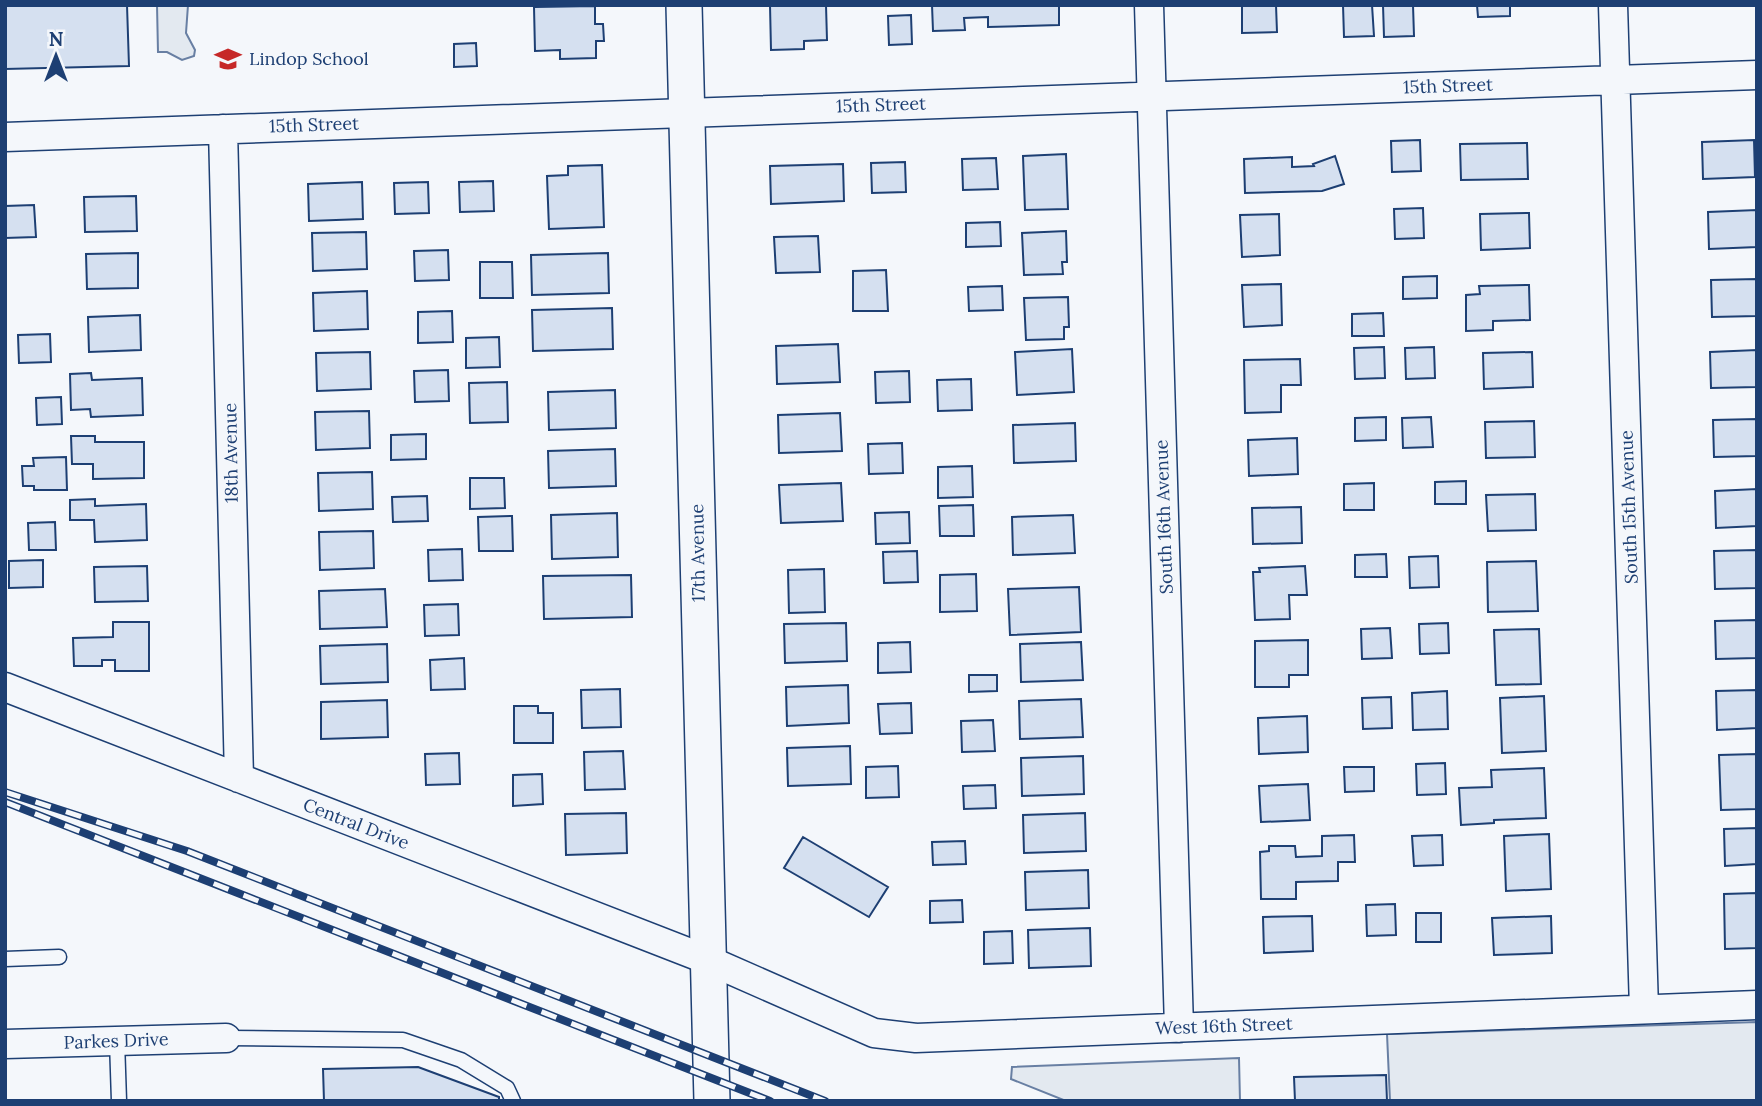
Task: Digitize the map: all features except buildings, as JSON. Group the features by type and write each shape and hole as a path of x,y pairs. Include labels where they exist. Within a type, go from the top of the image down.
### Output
{"street":[{"name":"17th Avenue","path":"684,5 712,1101"},
{"name":"South 16th Avenue","path":"1149,5 1179,1028"},
{"name":"South 15th Avenue","path":"1614,5 1644,1009"},
{"name":"15th Street","path":"5,137 1757,75"},
{"name":"18th Avenue","path":"223,128 239,778"},
{"name":"Central Drive","path":"5,687 708,960"},
{"name":"West 16th Street","path":"708,960 874,1033 916,1038 1757,1005"},
{"name":"Parkes Drive","path":"5,1044 226,1038"}],"lane":[{"path":"5,959 59,957"},
{"path":"226,1038 402,1040 461,1060 507,1088 513,1101"},
{"path":"117,1041 119,1101"}],"shaded area":[{"path":"157,5 188,5 186,33 195,50 194,56 182,60 167,52 158,52"},
{"path":"1757,1022 1757,1101 1390,1101 1387,1034"},
{"path":"1239,1058 1240,1101 1066,1101 1011,1079 1012,1067"}],"railway":[{"path":"5,792 187,851 825,1101"},
{"path":"5,802 770,1101"}],"place":[{"name":"Lindop School","path":"228,59"}]}
